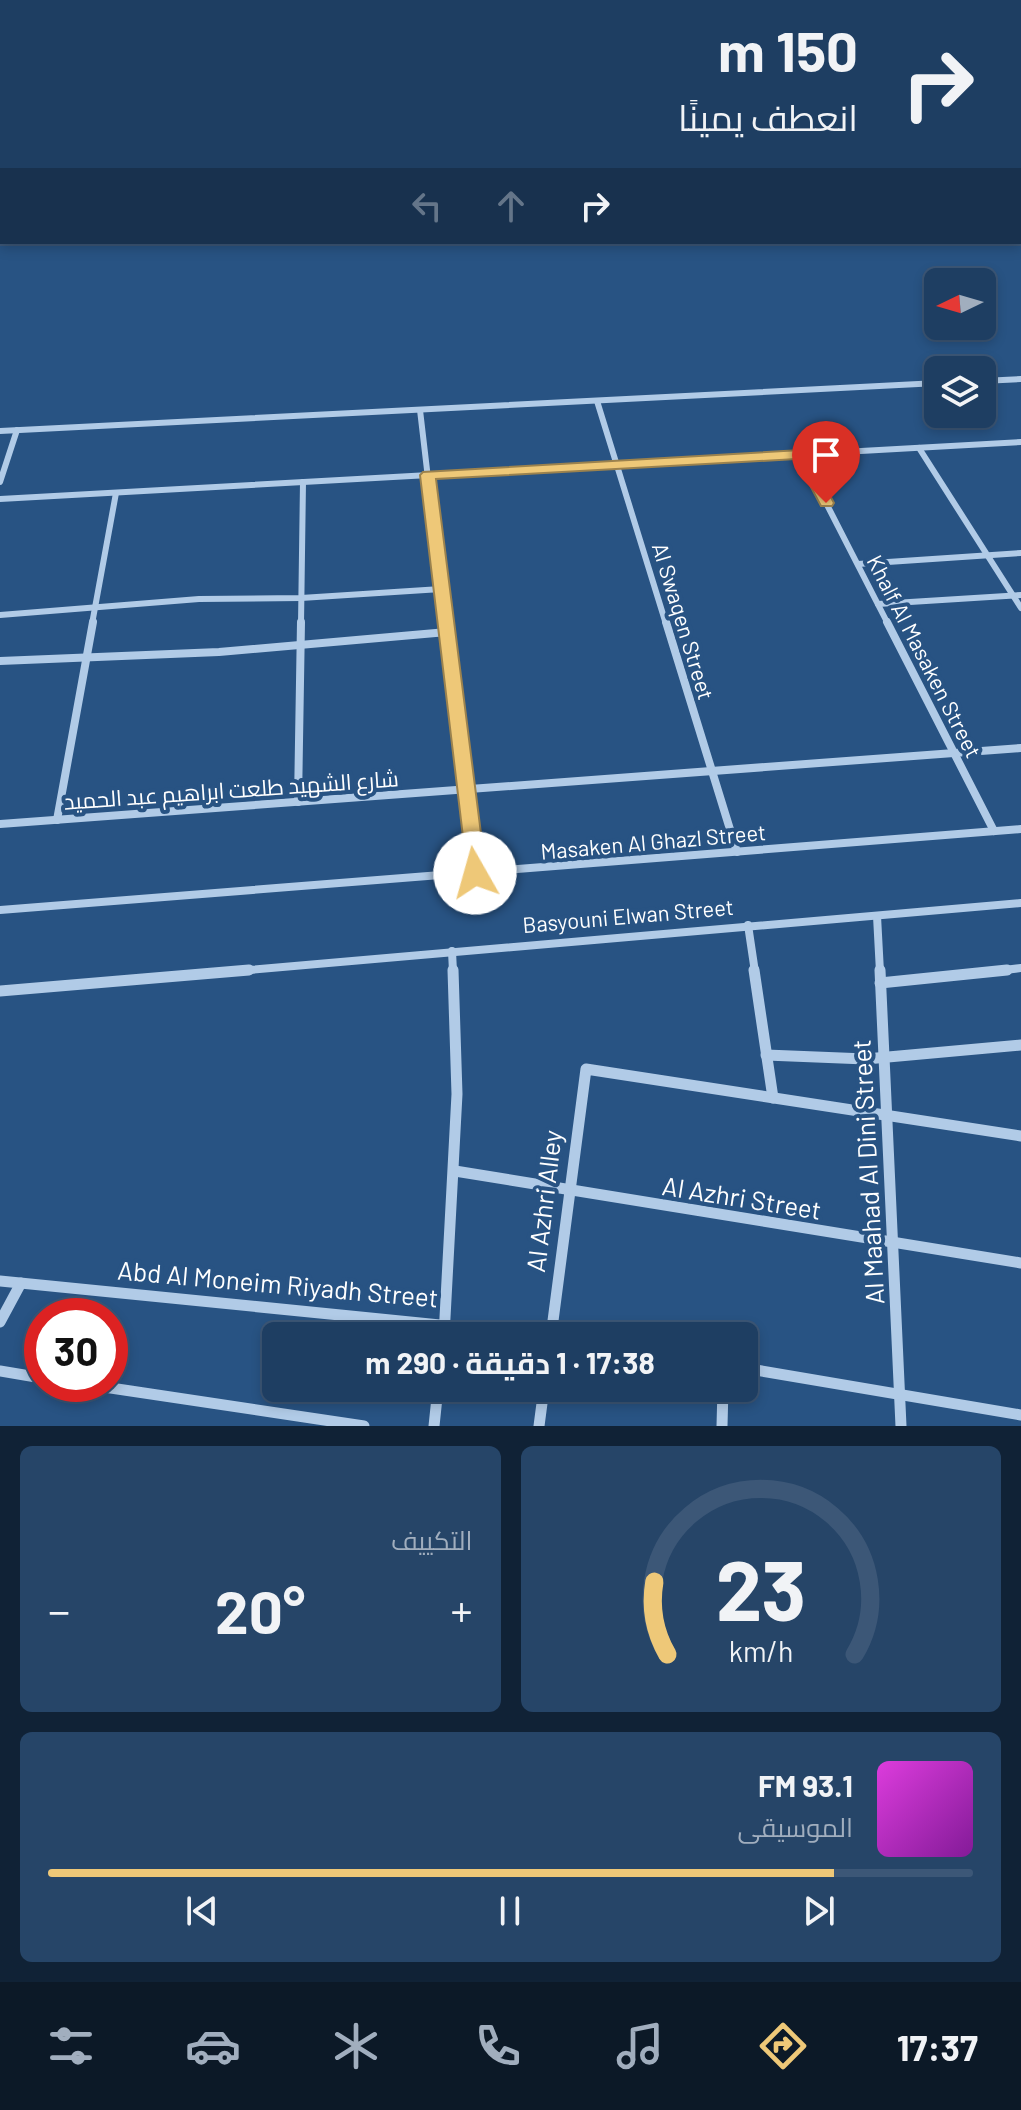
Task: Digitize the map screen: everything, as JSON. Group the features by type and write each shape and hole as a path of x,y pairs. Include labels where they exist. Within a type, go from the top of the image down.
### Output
{"street":[{"path":"996,380 1021,379"},
{"path":"0,431 924,384"},
{"name":"Al Swaqen Street","path":"597,401 737,852"},
{"path":"420,410 475,873"},
{"path":"0,482 17,430"},
{"path":"0,499 1021,442"},
{"path":"919,448 988,556 1017,595 1021,608"},
{"name":"Khalf Al Masaken Street","path":"801,454 994,831"},
{"path":"298,802 303,482"},
{"path":"57,820 116,493"},
{"path":"858,564 1021,553"},
{"path":"0,615 199,599 301,598 441,589"},
{"path":"878,604 1017,595"},
{"path":"0,661 86,655 192,653 447,632"},
{"name":"شارع الشهيد طلعت ابراهيم عبد الحميد","path":"0,824 1021,748"},
{"name":"Masaken Al Ghazl Street","path":"0,910 1021,829"},
{"name":"Basyouni Elwan Street","path":"0,991 1021,903"},
{"name":"Al Maahad Al Dini Street","path":"877,916 901,1426"},
{"path":"748,925 773,1098 1021,1136"},
{"path":"446,1322 455,1171 457,1072 452,951"},
{"path":"880,983 1021,968"},
{"path":"766,1055 884,1058 1021,1045"},
{"name":"Al Azhri Alley","path":"553,1322 583,1072 588,1069 773,1098"},
{"name":"Al Azhri Street","path":"455,1171 1021,1263"},
{"name":"Abd Al Moneim Riyadh Street","path":"0,1281 373,1322"},
{"path":"0,1322 21,1283"},
{"path":"758,1370 1021,1415"},
{"path":"0,1371 24,1375"},
{"path":"128,1391 364,1426"},
{"path":"434,1426 437,1402"},
{"path":"539,1426 542,1402"},
{"path":"722,1426 723,1402"}],"route":[{"path":"475,873 428,475 801,454 826,503"}]}
